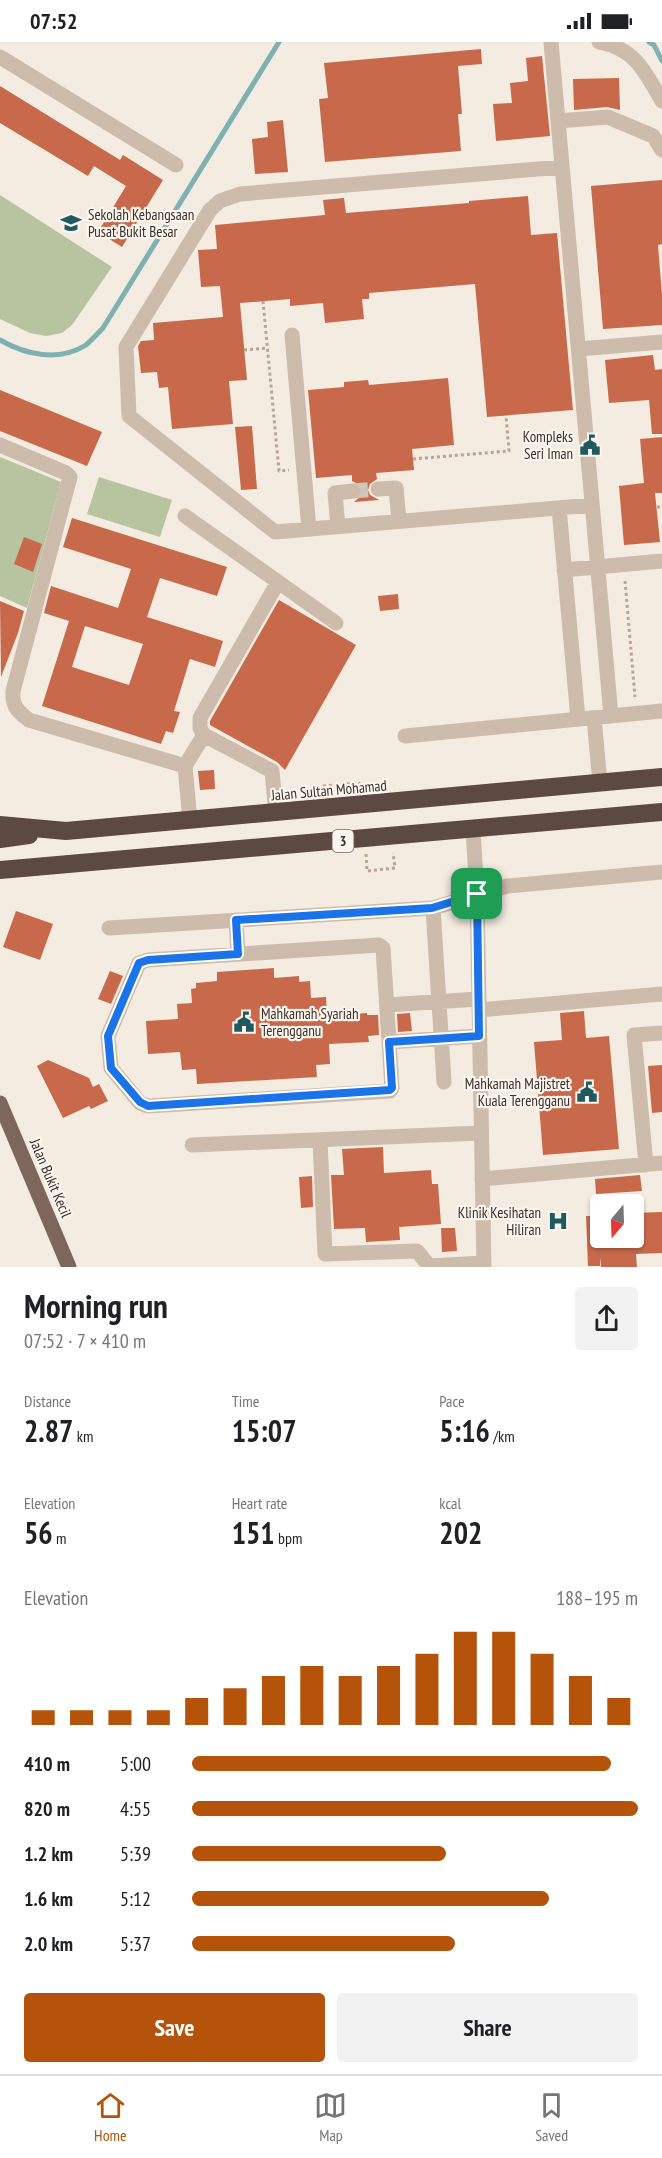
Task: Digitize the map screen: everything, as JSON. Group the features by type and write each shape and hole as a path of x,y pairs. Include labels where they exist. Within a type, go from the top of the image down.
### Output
{"highway":[{"name":"Jalan Sultan Mohamad","path":"0,825 66,831 662,777"},
{"name":"3","path":"0,870 662,812"},
{"name":"3","path":"0,838 66,831"},
{"path":"0,882 24,868"}],"main road":[{"name":"Jalan Bukit Kecil","path":"0,1103 69,1267"}],"street":[{"path":"551,42 611,716"},
{"path":"599,42 610,44 627,52 640,63 662,101"},
{"path":"0,57 176,165"},
{"path":"558,121 608,117 653,136 662,150"},
{"path":"562,167 240,194 220,201 210,210 126,347 129,416 275,532 592,505"},
{"path":"292,335 309,529"},
{"path":"579,349 662,342"},
{"path":"0,445 66,473 70,477 13,690 13,702 18,712 29,720 184,766"},
{"path":"378,489 396,488 399,521"},
{"path":"338,527 335,493 353,491"},
{"path":"559,508 578,719"},
{"path":"185,516 336,623"},
{"path":"564,570 662,561"},
{"path":"276,813 272,771 204,735 200,728 200,718 278,582"},
{"path":"405,735 662,711"},
{"path":"594,718 600,783"},
{"path":"190,821 184,766 204,735"},
{"path":"320,1140 325,1254 417,1251 429,1266 484,1265 477,894 473,830"},
{"path":"109,928 432,908 507,886 662,872"},
{"path":"432,908 444,1082"},
{"path":"236,920 238,954"},
{"path":"379,945 383,948 392,1088 390,1090 144,1105 111,1068 108,1036 139,963 148,960 238,954 379,945"},
{"path":"387,1005 439,1001 478,1004 662,994"},
{"path":"482,1179 654,1164 634,1035 662,1033"},
{"path":"389,1042 479,1036"},
{"path":"192,1145 481,1133"}],"path":[{"path":"263,301 279,471 297,469"},
{"path":"244,350 268,348"},
{"path":"413,459 509,451 506,416"},
{"path":"657,507 662,507"},
{"path":"623,565 637,714"}],"green space":[{"path":"0,195 112,267 72,325 62,333 46,336 30,333 0,319"},
{"path":"0,457 61,482 27,608 0,596"},
{"path":"99,477 172,500 160,537 87,514"}],"building":[{"path":"481,49 482,64 458,66 462,114 458,114 461,151 325,162 319,99 328,98 324,63"},
{"path":"542,56 550,136 496,141 493,104 512,103 510,83 528,81 526,58"},
{"path":"619,78 620,110 607,107 574,110 573,79"},
{"path":"0,86 120,160 123,155 163,180 122,247 98,232 126,186 94,166 88,176 0,123"},
{"path":"283,120 288,172 255,174 252,139 268,137 267,122"},
{"path":"662,180 662,244 658,245 662,325 603,329 591,186"},
{"path":"528,196 531,235 557,233 573,410 487,417 475,284 369,293 369,299 362,299 364,319 325,323 323,303 290,306 290,299 240,303 247,380 229,381 233,424 172,429 168,387 159,388 157,372 141,373 138,346 141,341 154,340 153,323 223,317 220,286 201,287 198,250 217,249 215,225 325,215 323,200 344,198 346,213"},
{"path":"653,355 655,370 662,369 662,434 652,434 649,400 609,403 605,360"},
{"path":"448,378 454,445 412,449 414,470 376,473 377,479 370,484 368,490 370,495 379,500 354,502 363,491 360,485 352,481 352,475 316,478 308,390 344,387 344,382 368,380 369,385"},
{"path":"0,390 102,432 87,466 0,431"},
{"path":"252,426 257,489 241,490 235,427"},
{"path":"662,437 662,493 655,493 660,542 624,545 619,486 644,483 640,439"},
{"path":"72,518 227,567 217,596 160,578 147,617 223,641 215,667 190,659 174,711 180,712 173,733 166,731 161,744 42,706 69,621 44,613 51,586 118,608 131,569 63,547","holes":["85,626 143,644 129,685 72,667"]},
{"path":"24,537 42,544 33,572 14,564"},
{"path":"398,594 399,609 380,611 378,596"},
{"path":"279,600 356,645 285,770 277,762 210,725 210,721"},
{"path":"0,601 24,611 1,677"},
{"path":"214,770 215,789 200,790 198,771"},
{"path":"16,911 53,924 40,960 3,947"},
{"path":"274,968 274,978 299,976 299,982 310,981 311,998 326,997 327,1016 367,1013 367,1015 378,1015 379,1035 368,1036 369,1042 329,1044 330,1064 316,1065 317,1077 197,1084 196,1069 182,1070 180,1052 148,1054 146,1021 178,1019 177,1004 192,1003 191,989 196,988 196,983 217,981 217,972"},
{"path":"110,971 123,976 111,1004 98,999"},
{"path":"584,1011 586,1038 609,1036 619,1149 543,1155 534,1042 562,1040 560,1013"},
{"path":"410,1013 412,1031 398,1032 397,1014"},
{"path":"48,1060 89,1078 93,1087 99,1084 108,1101 91,1109 89,1106 63,1118 37,1066"},
{"path":"662,1065 662,1112 652,1113 648,1066"},
{"path":"383,1147 384,1173 431,1170 432,1184 438,1184 441,1224 399,1227 400,1240 366,1242 365,1228 334,1229 331,1175 344,1175 342,1149"},
{"path":"640,1175 642,1191 596,1194 595,1179"},
{"path":"312,1176 313,1207 301,1208 299,1177"},
{"path":"662,1212 662,1253 636,1254 637,1267 601,1267 601,1257 600,1266 588,1266 586,1216 590,1216 590,1248 644,1248 644,1213"},
{"path":"441,1228 455,1228 457,1251 442,1252"}],"waterway":[{"path":"0,340 32,353 65,354 86,345 103,328 279,42"},
{"path":"649,42 654,45 662,61"}],"tunnel":[{"path":"353,491 378,489"}],"place":[{"name":"Sekolah Kebangsaan Pusat Bukit Besar","path":"71,223"},
{"name":"Kompleks Seri Iman","path":"590,445"},
{"name":"Mahkamah Syariah Terengganu","path":"244,1022"},
{"name":"Mahkamah Majistret Kuala Terengganu","path":"587,1092"},
{"name":"Klinik Kesihatan Hiliran","path":"558,1221"}],"route":[{"path":"477,894 479,1036 389,1042 392,1088 390,1090 148,1106 140,1102 111,1068 108,1036 139,963 148,960 238,954 236,920 432,908 477,894"}]}
